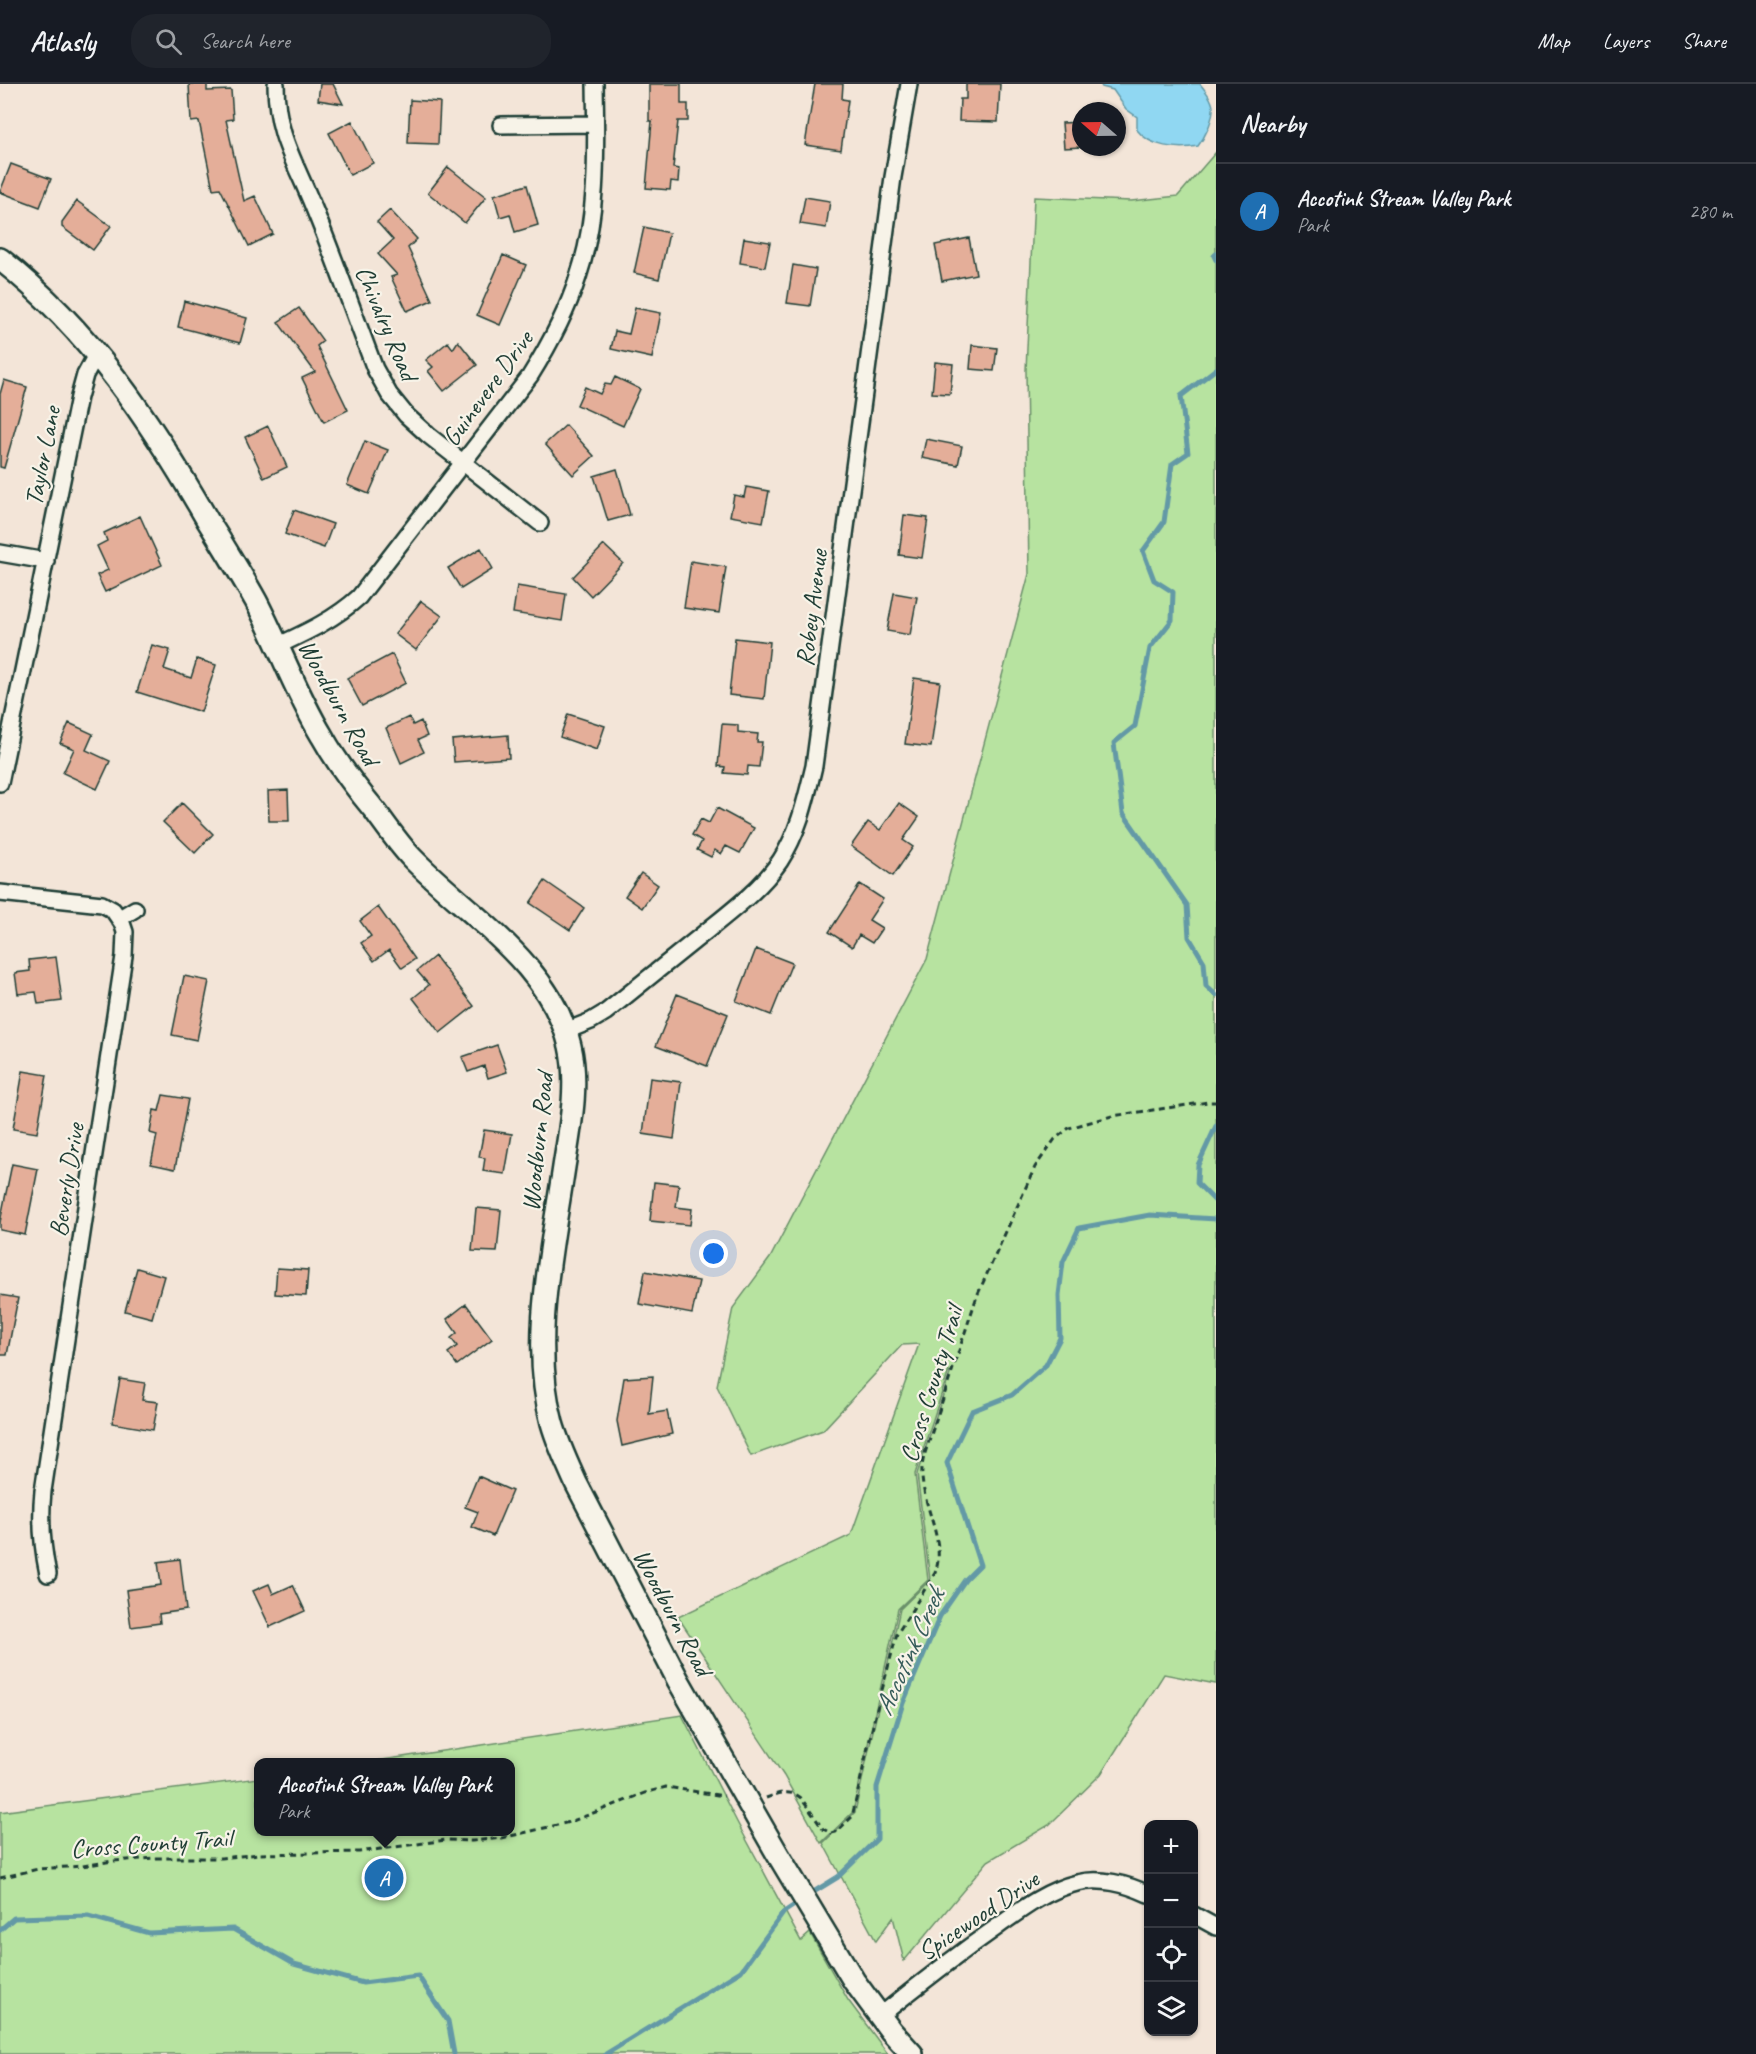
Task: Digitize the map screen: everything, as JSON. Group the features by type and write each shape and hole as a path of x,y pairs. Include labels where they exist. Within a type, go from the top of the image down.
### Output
{"street":[{"name":"Chivalry Road","path":"276,84 276,102 284,142 312,204 375,369 389,394 406,415 428,435 540,523"},
{"name":"Guinevere Drive","path":"277,646 324,624 343,612 359,597 530,376 551,343 567,309 579,275 589,235 596,167 595,84"},
{"name":"Robey Avenue","path":"566,1031 606,1012 739,905 765,880 780,861 792,840 806,802 814,766 891,188 909,84"},
{"path":"501,125 596,124"},
{"name":"Woodburn Road","path":"0,259 28,281 62,314 97,353 133,401 181,475 255,600 310,716 346,775 410,856 520,959 545,991 557,1011 566,1031 574,1071 572,1108 549,1267 544,1333 544,1365 551,1420 561,1450 678,1680 744,1798 854,1981 912,2054"},
{"name":"Taylor Lane","path":"0,783 79,397 86,375 97,353"},
{"path":"0,553 46,561"},
{"path":"0,893 102,904 113,910 120,918 135,909"},
{"name":"Beverly Drive","path":"48,1574 42,1544 40,1516 90,1174 120,989 125,932 120,918"},
{"name":"Spicewood Drive","path":"880,2016 974,1943 1033,1902 1055,1890 1079,1882 1097,1881 1117,1883 1144,1892"},
{"path":"1198,1918 1216,1927"}],"path":[{"name":"Cross County Trail","path":"515,1835 570,1822 645,1792 666,1787 761,1799 780,1793 796,1794 823,1829 831,1833 836,1832 852,1817 897,1634 938,1565 936,1539 922,1484 921,1467 977,1296 1024,1190 1044,1152 1054,1139 1068,1128 1085,1122 1136,1112 1215,1102"},
{"name":"Cross County Trail","path":"0,1878 38,1869 113,1861 359,1852 446,1840 472,1841 510,1836"}],"green space":[{"path":"1216,152 1216,1684 1164,1674 1101,1774 1049,1825 988,1861 904,1961 893,1917 876,1941 823,1843 855,1812 900,1609 930,1580 917,1474 950,1374 949,1371 915,1474 928,1580 898,1609 853,1812 821,1843 784,1776 678,1617 851,1535 919,1344 902,1345 823,1430 751,1456 717,1386 733,1308 770,1258 927,959 1029,574 1026,370 1034,197 1131,201 1178,196"},
{"path":"682,1715 801,1941 810,1933 848,2000 888,2054 0,2054 0,1812 254,1779 254,1836 515,1836 515,1758 396,1758"}],"water":[{"path":"1100,84 1200,84 1212,103 1210,124 1198,146 1181,148 1156,144 1142,136 1137,130 1137,117 1126,109 1126,102 1121,102 1113,90 1102,87"}],"building":[{"path":"189,84 207,84 207,91 231,90 233,119 226,120 244,201 255,196 273,234 249,246 220,188 213,189 199,121 191,122"},
{"path":"320,84 333,84 343,104 318,100"},
{"path":"649,84 681,84 681,104 688,104 688,121 678,121 673,168 679,169 678,182 671,181 670,190 646,188 652,121 649,121"},
{"path":"815,84 843,84 842,99 848,100 841,150 805,145"},
{"path":"966,84 1000,84 998,122 959,121 960,99 966,99"},
{"path":"410,100 440,102 438,144 408,143"},
{"path":"352,121 373,163 350,175 329,133"},
{"path":"1072,122 1072,148 1064,148 1062,123"},
{"path":"11,164 51,179 40,207 0,192"},
{"path":"448,167 486,197 465,223 428,193"},
{"path":"527,185 538,225 515,232 510,214 500,217 494,195"},
{"path":"805,197 830,201 826,228 800,224"},
{"path":"77,201 111,226 93,250 62,227 62,222"},
{"path":"390,210 417,239 408,248 432,300 407,311 391,277 397,275 378,254 393,240 377,222"},
{"path":"644,227 669,233 659,279 634,273"},
{"path":"744,238 770,242 765,267 740,263"},
{"path":"969,238 976,274 942,281 935,245"},
{"path":"503,255 526,265 500,325 477,315"},
{"path":"793,265 816,269 810,306 787,303"},
{"path":"184,301 247,318 240,343 178,327"},
{"path":"299,308 323,341 317,346 348,410 324,422 302,378 315,372 278,322"},
{"path":"635,308 661,313 652,358 611,349 615,331 629,334"},
{"path":"458,341 477,365 444,391 428,371 433,367 426,360 448,342 453,349"},
{"path":"972,345 997,348 994,371 970,369"},
{"path":"935,362 953,364 950,394 932,393"},
{"path":"615,377 640,389 623,426 577,405 585,387 600,394 605,384 611,385"},
{"path":"4,380 27,387 4,468 0,467 0,394"},
{"path":"566,425 594,456 573,475 545,444"},
{"path":"268,426 287,467 264,478 245,437"},
{"path":"926,439 962,446 958,465 922,458"},
{"path":"365,441 388,450 369,494 347,485"},
{"path":"617,469 630,515 608,521 594,476"},
{"path":"746,487 769,491 763,522 730,516 734,495 744,497"},
{"path":"294,510 333,524 324,548 285,534"},
{"path":"904,515 928,518 922,558 899,555"},
{"path":"140,516 162,565 105,592 97,575 108,570 97,546 107,541 104,533"},
{"path":"604,545 623,563 591,596 573,577"},
{"path":"481,548 493,569 461,589 448,568"},
{"path":"691,561 726,567 719,613 684,608"},
{"path":"517,586 566,594 562,621 513,613"},
{"path":"894,593 917,597 910,635 887,631"},
{"path":"421,601 442,616 416,650 395,634"},
{"path":"735,638 770,642 764,699 729,695"},
{"path":"152,645 170,650 164,669 191,678 197,659 216,665 201,712 137,692"},
{"path":"392,654 406,683 362,706 347,678"},
{"path":"914,678 940,682 931,747 905,744"},
{"path":"568,714 605,726 597,750 560,737"},
{"path":"409,717 413,725 421,721 427,736 418,740 424,752 401,763 386,728"},
{"path":"69,723 93,734 86,750 110,761 97,789 63,773 74,749 60,743"},
{"path":"722,724 738,725 738,732 758,734 757,742 762,742 759,767 748,766 747,775 724,773 725,767 718,766"},
{"path":"508,735 509,758 454,762 452,740"},
{"path":"288,790 289,821 269,821 268,791"},
{"path":"182,803 213,834 195,853 163,822"},
{"path":"899,803 919,817 903,840 913,847 893,876 851,846 868,822 880,830"},
{"path":"717,808 754,828 740,853 726,846 721,854 715,850 711,857 697,850 702,841 692,835 701,819 709,823"},
{"path":"641,873 658,885 642,908 625,896"},
{"path":"545,881 584,908 570,930 530,903"},
{"path":"860,884 883,899 869,920 882,928 872,943 859,935 852,947 829,932"},
{"path":"378,907 415,959 402,968 389,950 374,961 361,943 371,936 360,921"},
{"path":"756,949 792,963 771,1015 736,1001"},
{"path":"435,956 474,1006 440,1033 413,998 429,985 417,971"},
{"path":"56,957 62,1001 38,1004 36,992 18,994 15,973 30,971 29,960"},
{"path":"184,976 209,981 197,1040 172,1035"},
{"path":"677,994 728,1014 707,1066 656,1046"},
{"path":"497,1045 507,1072 488,1078 484,1066 468,1072 462,1057"},
{"path":"23,1071 47,1075 37,1133 13,1129"},
{"path":"650,1078 681,1082 674,1139 643,1134"},
{"path":"163,1095 188,1099 175,1169 151,1164 157,1135 150,1133 154,1110 159,1111"},
{"path":"484,1130 512,1134 505,1174 483,1171 485,1158 479,1157"},
{"path":"12,1164 38,1169 25,1235 0,1230"},
{"path":"654,1182 679,1185 676,1207 692,1209 690,1225 650,1221"},
{"path":"476,1208 501,1210 497,1252 472,1251"},
{"path":"137,1268 164,1276 152,1318 125,1311"},
{"path":"277,1268 308,1270 306,1296 275,1294"},
{"path":"645,1271 699,1281 692,1314 639,1304"},
{"path":"0,1295 18,1298 7,1355 0,1355"},
{"path":"466,1304 492,1339 457,1365 448,1353 457,1346 451,1338 457,1333 447,1319"},
{"path":"653,1376 649,1414 667,1411 672,1434 622,1446 617,1421 624,1378"},
{"path":"120,1379 145,1383 142,1400 158,1402 153,1430 112,1423"},
{"path":"478,1476 512,1491 493,1536 472,1527 478,1512 465,1507"},
{"path":"180,1559 186,1610 159,1614 160,1623 131,1627 126,1590 161,1585 158,1562"},
{"path":"269,1584 273,1594 293,1585 305,1611 270,1627 253,1591"}],"waterway":[{"path":"1216,254 1214,256 1216,260"},
{"path":"1216,369 1181,396 1188,453 1172,464 1164,522 1143,551 1154,580 1173,592 1172,620 1150,648 1135,726 1114,743 1123,813 1187,905 1189,937 1204,962 1206,986 1216,995"},
{"path":"1216,1126 1198,1165 1197,1183 1216,1202"},
{"name":"Accotink Creek","path":"807,1896 838,1877 877,1839 877,1787 903,1703 940,1616 965,1580 980,1565 947,1463 972,1411 1012,1395 1046,1365 1060,1338 1059,1295 1063,1262 1079,1228 1150,1215 1216,1219"},
{"name":"Accotink Creek","path":"606,2054 741,1971 784,1912 799,1902"},
{"name":"Accotink Creek","path":"0,1930 14,1918 88,1916 149,1933 233,1929 294,1964 363,1983 418,1976 448,2021 454,2054"}],"place":[{"name":"Accotink Stream Valley Park","path":"384,1878"}]}
